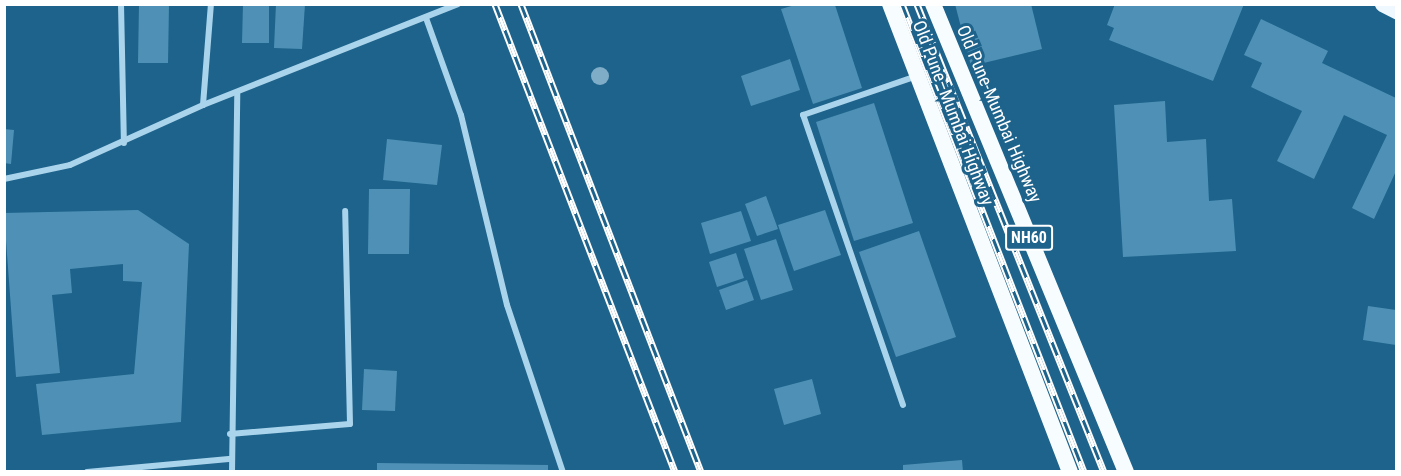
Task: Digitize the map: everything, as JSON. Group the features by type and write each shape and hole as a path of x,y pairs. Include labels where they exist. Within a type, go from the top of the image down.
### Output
{"highway":[{"name":"Old Pune–Mumbai Highway","path":"890,4 1070,471"},
{"name":"Old Pune-Mumbai Highway","path":"933,4 1126,471"}],"main road":[{"path":"1382,4 1396,11"}],"street":[{"path":"121,4 124,143"},
{"path":"203,105 211,4"},
{"path":"4,179 70,165 124,143 203,105 237,94 458,4"},
{"path":"426,18 461,115 507,305 563,471"},
{"path":"903,405 803,115 917,76"},
{"path":"232,471 230,434 237,94"},
{"path":"230,434 350,424 345,211"},
{"path":"87,471 231,459"}],"building":[{"path":"139,4 169,4 168,63 138,63"},
{"path":"243,4 269,4 269,43 242,43"},
{"path":"276,4 305,4 302,49 274,48"},
{"path":"955,4 1031,4 1042,49 971,66"},
{"path":"1115,4 1244,4 1213,81 1109,40 1114,28 1107,25"},
{"path":"795,5 835,5 862,88 813,104 781,9"},
{"path":"1261,19 1328,51 1322,63 1396,98 1396,171 1374,219 1352,208 1387,135 1344,115 1314,179 1277,161 1302,111 1251,87 1262,63 1244,55"},
{"path":"790,59 800,90 751,106 741,76"},
{"path":"1165,101 1167,142 1206,139 1209,201 1232,199 1236,251 1123,257 1114,105"},
{"path":"874,103 913,223 854,241 816,122"},
{"path":"4,129 14,130 11,164 4,163"},
{"path":"387,139 442,145 437,185 383,180"},
{"path":"369,189 410,189 409,254 368,254"},
{"path":"766,196 778,229 757,236 745,204"},
{"path":"138,210 189,244 181,422 42,435 36,384 134,374 142,282 123,281 123,264 70,269 72,293 52,295 60,373 16,377 4,213"},
{"path":"825,210 841,255 794,271 778,225"},
{"path":"741,211 751,241 710,254 701,223"},
{"path":"919,231 956,337 896,357 859,252"},
{"path":"776,239 793,290 761,300 744,249"},
{"path":"736,253 744,278 717,287 709,262"},
{"path":"747,280 754,300 726,310 719,290"},
{"path":"1368,306 1396,310 1396,345 1363,340"},
{"path":"364,369 397,371 395,411 362,410"},
{"path":"812,379 821,414 784,425 774,389"},
{"path":"962,460 963,472 903,472 903,465"},
{"path":"377,463 548,465 548,472 377,472"}],"railway":[{"path":"495,4 675,472"},
{"path":"521,4 701,472"},
{"path":"902,4 1084,472"},
{"path":"917,4 1104,472"}]}
